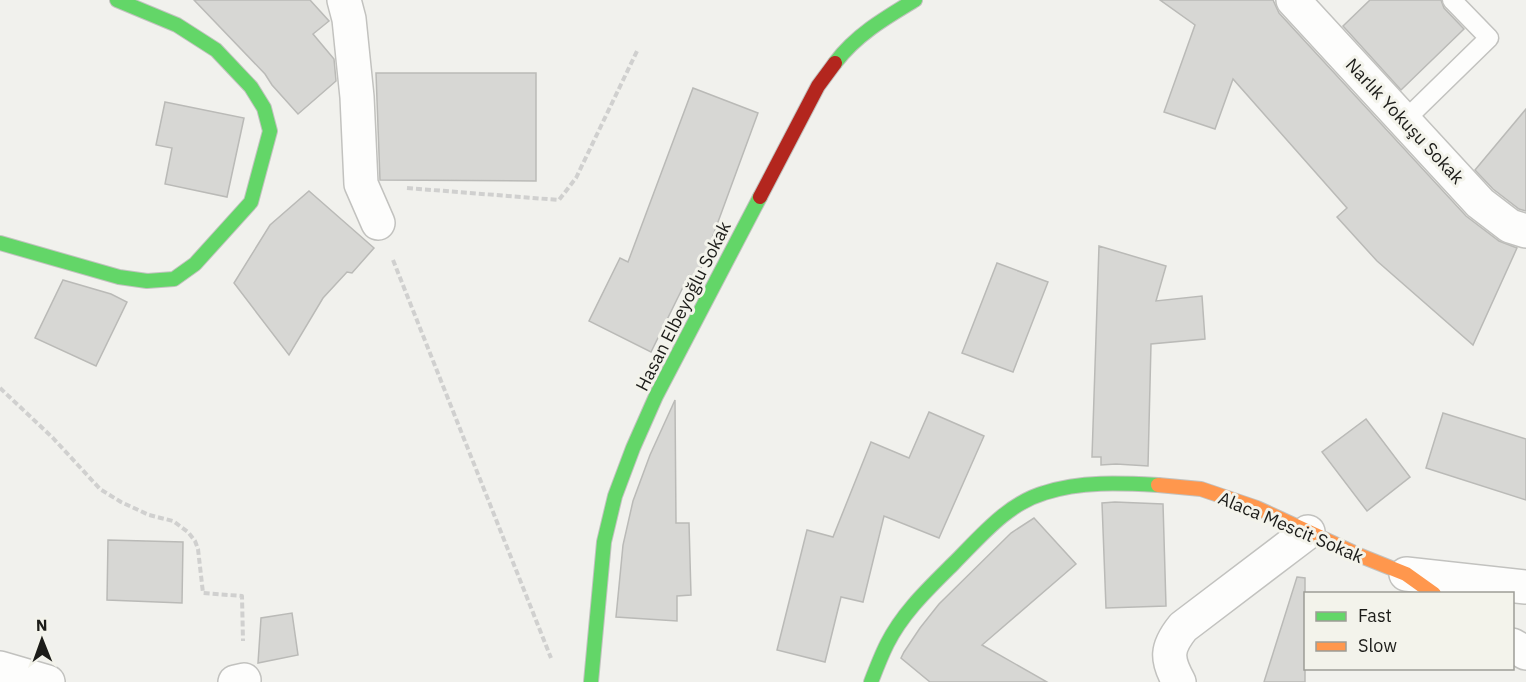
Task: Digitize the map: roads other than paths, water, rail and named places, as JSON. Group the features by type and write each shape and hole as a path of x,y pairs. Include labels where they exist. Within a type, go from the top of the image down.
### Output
{"street":[{"path":"0,243 119,277 147,280 174,279 195,264 251,202 270,131 264,108 251,87 216,50 177,26 117,0"},
{"path":"344,0 349,19 357,97 362,184 378,224"},
{"name":"Hasan Elbeyoğlu Sokak","path":"591,682 604,542 615,496 656,396 818,86 845,50 874,25 915,0"},
{"name":"Narlık Yokuşu Sokak","path":"1293,0 1480,203 1510,226 1526,231"},
{"name":"Alaca Mescit Sokak","path":"871,682 887,643 913,604 999,518 1043,493 1076,486 1115,483 1201,489 1257,508 1360,556 1406,574 1431,592"},
{"path":"1172,679 1169,656 1172,641 1183,627 1308,532"},
{"path":"1406,574 1526,587"},
{"path":"0,668 48,682"}],"lane":[{"path":"1405,120 1489,38 1452,0"}]}
